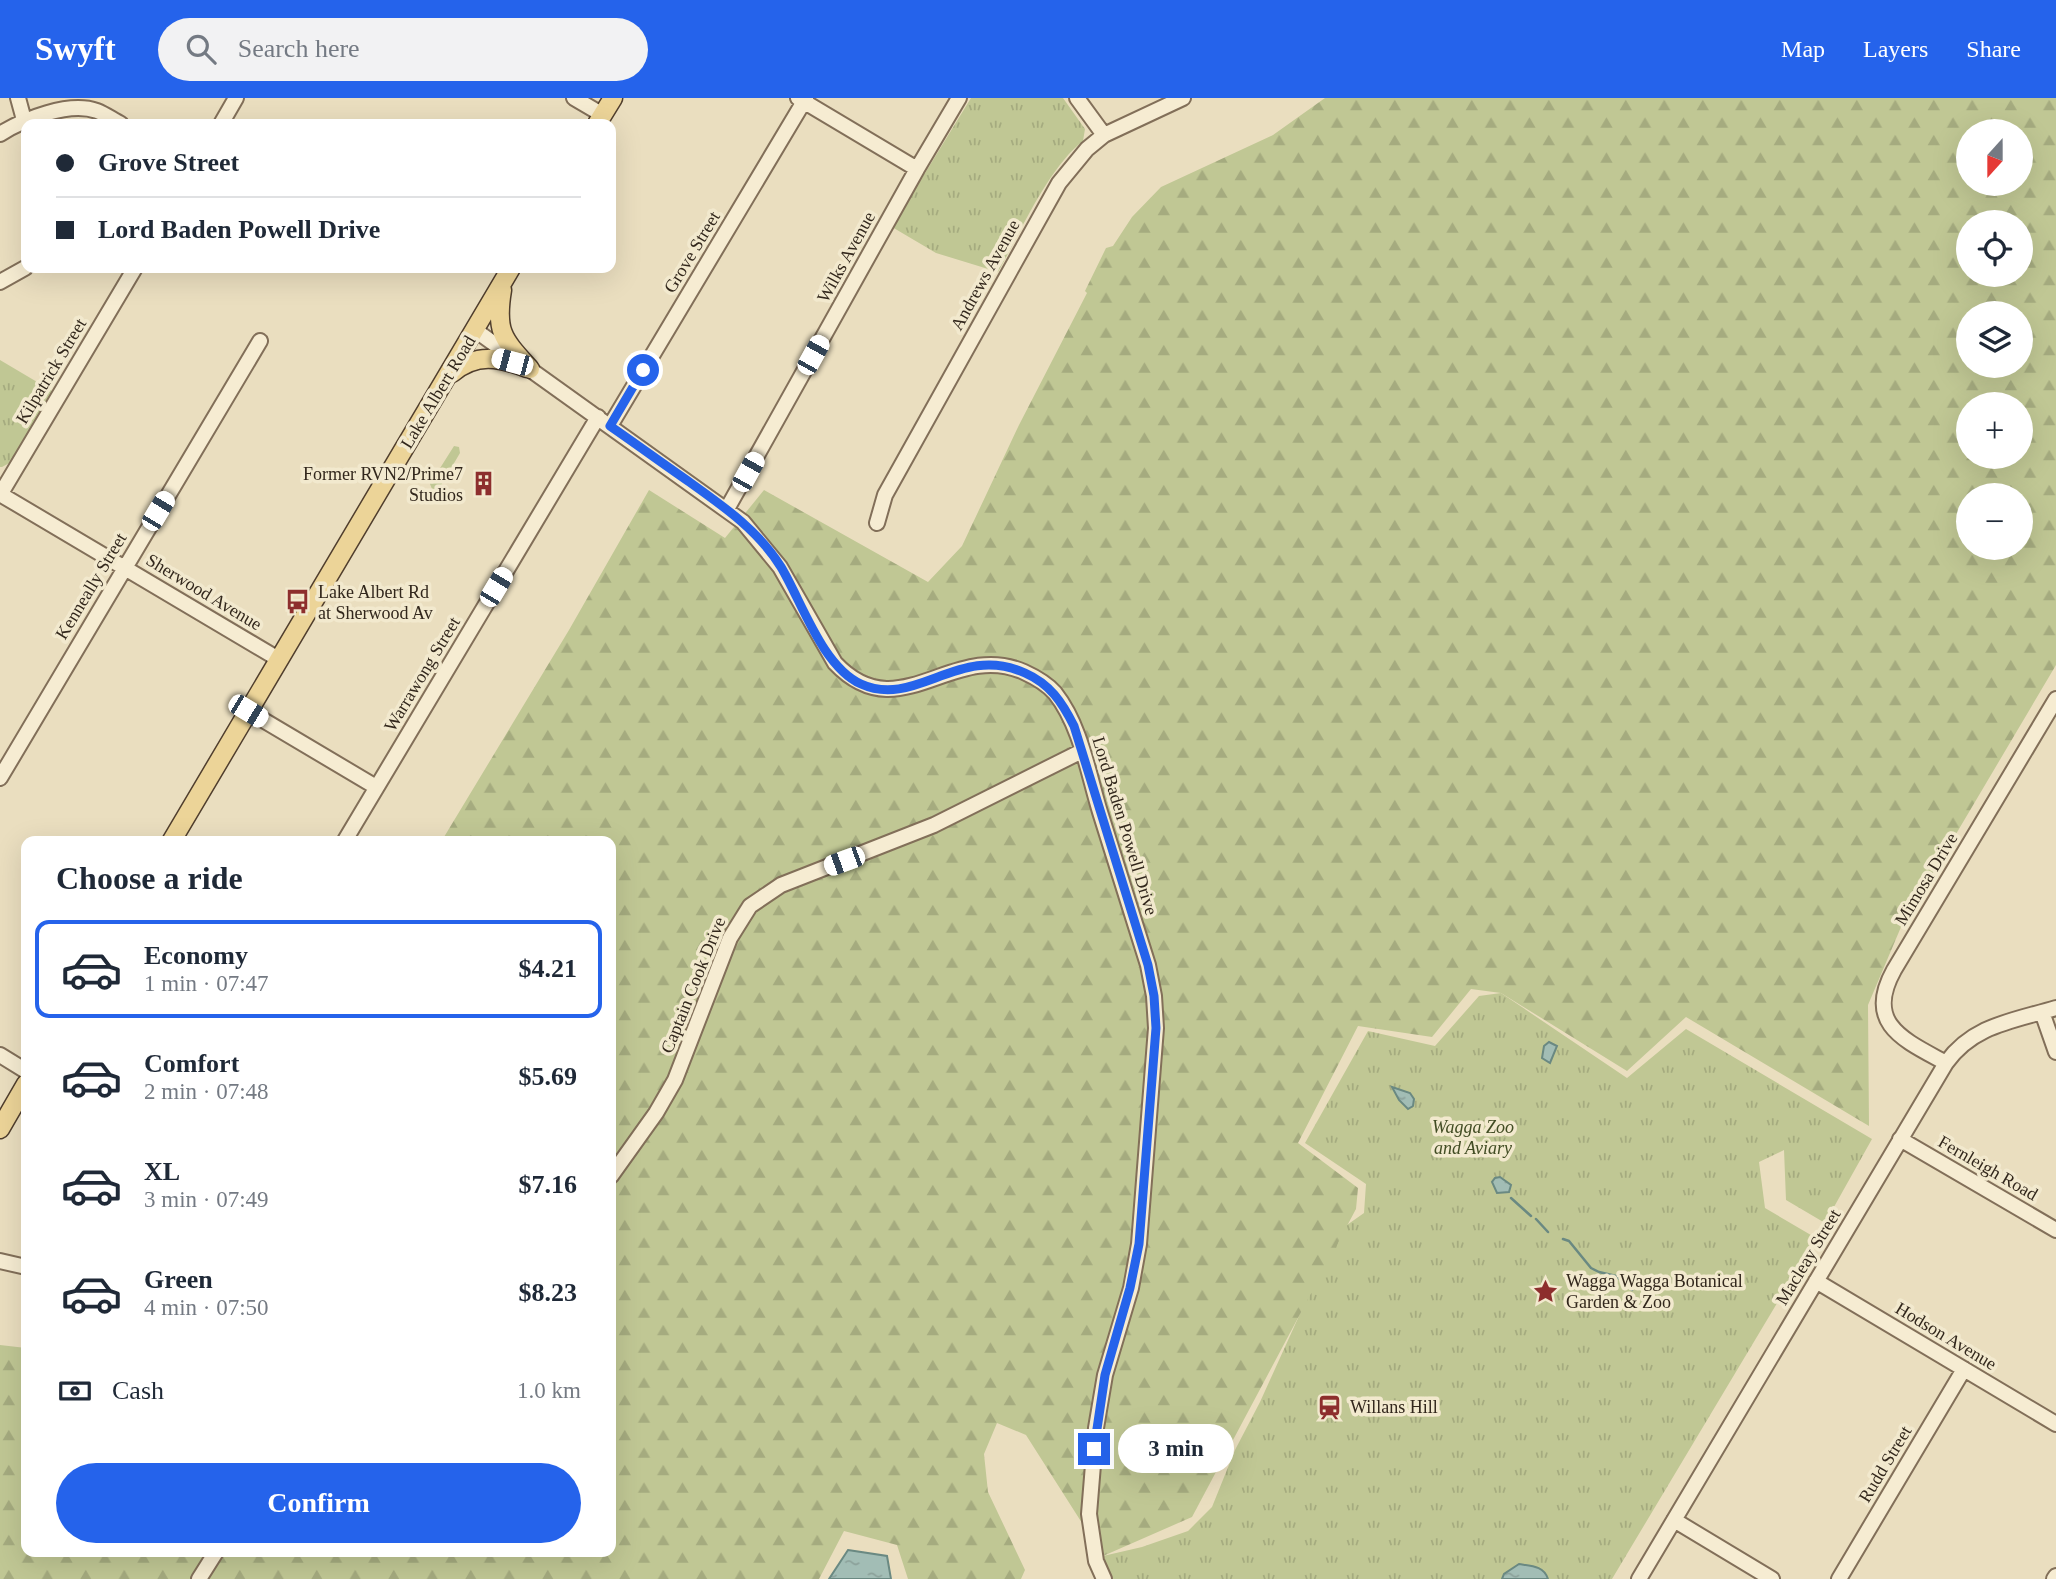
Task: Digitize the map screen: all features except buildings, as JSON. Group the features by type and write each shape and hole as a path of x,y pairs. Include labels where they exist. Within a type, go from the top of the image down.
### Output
{"main road":[{"path":"601,119 613,98"},
{"path":"508,274 500,314 503,337 530,369"},
{"name":"Lake Albert Road","path":"174,836 508,274"},
{"path":"449,375 471,361 486,358 505,360 530,369"},
{"path":"0,1129 21,1093"}],"street":[{"path":"18,98 24,119"},
{"path":"223,119 236,98"},
{"path":"574,98 599,119"},
{"name":"Wilks Avenue","path":"727,509 959,98"},
{"path":"1077,98 1104,135"},
{"name":"Andrews Avenue","path":"877,523 885,495 1046,203 1073,165 1104,135 1183,98"},
{"path":"803,99 917,169"},
{"name":"Grove Street","path":"604,421 803,99"},
{"path":"28,119 73,107 95,110 112,119"},
{"path":"0,134 21,122"},
{"path":"0,282 21,270"},
{"name":"Kilpatrick Street","path":"2,487 132,273"},
{"name":"Lord Baden Powell Drive","path":"475,330 743,522 780,567 827,652 845,674 859,683 887,690 914,685 974,665 997,664 1036,678 1053,690 1069,716 1148,965 1156,1028 1139,1244 1130,1288 1105,1375 1094,1440 1089,1514 1094,1550 1104,1579"},
{"name":"Kenneally Street","path":"0,778 260,341"},
{"name":"Warrawong Street","path":"347,836 604,421"},
{"name":"Sherwood Avenue","path":"2,487 125,567 280,660"},
{"name":"Mimosa Drive","path":"1946,1063 1913,1045 1894,1029 1884,1009 1883,996 1894,970 2056,699"},
{"path":"248,711 376,787"},
{"name":"Captain Cook Drive","path":"616,1170 656,1113 674,1080 730,938 750,906 781,885 934,825 1082,751"},
{"path":"2049,1010 2056,1052"},
{"name":"Macleay Street","path":"1639,1579 1946,1063 1966,1040 1980,1032 2049,1010"},
{"path":"0,1055 21,1068"},
{"name":"Fernleigh Road","path":"1900,1139 2056,1230"},
{"path":"0,1261 21,1266"},
{"name":"Hodson Avenue","path":"1816,1281 2056,1424"},
{"name":"Rudd Street","path":"1839,1579 1964,1369"},
{"path":"1674,1520 1772,1579"},
{"path":"199,1579 213,1557"}],"green space":[{"path":"971,98 1063,98 1085,129 1083,141 1058,167 998,272 936,253 892,227"},
{"path":"1325,98 2056,98 2056,665 1901,927 1868,1005 1869,1126 1686,1017 1627,1071 1501,993 1471,989 1432,1037 1358,1026 1298,1143 1358,1188 1356,1209 1192,1517 1103,1556 1026,1435 997,1423 984,1454 988,1492 1025,1570 1021,1579 908,1579 897,1545 844,1531 819,1579 0,1579 0,1345 21,1347 21,1557 616,1557 616,836 445,836 569,630 649,490 725,538 764,490 928,582 962,546 1019,425 1087,293 1085,291 1106,248 1113,246 1132,217 1161,187 1273,135"},
{"path":"0,360 54,392 13,461 2,467 0,467"},
{"path":"454,446 459,447 460,453 440,487 432,489 430,484"},
{"name":"Wagga Wagga Botanical Garden & Zoo","path":"1501,993 1627,1078 1686,1029 1872,1139 1825,1223 1786,1200 1784,1150 1759,1162 1765,1208 1816,1238 1612,1579 1113,1579 1103,1556 1142,1547 1188,1531 1212,1507 1235,1450 1260,1402 1337,1232 1364,1213 1366,1184 1305,1143 1368,1031 1435,1046 1479,996"}],"water":[{"path":"1549,1042 1557,1046 1550,1063 1542,1058 1544,1046"},
{"path":"1392,1087 1410,1093 1414,1099 1413,1106 1408,1109"},
{"path":"1500,1177 1511,1185 1509,1192 1497,1193 1492,1182"},
{"path":"848,1550 887,1556 891,1579 829,1579"},
{"path":"1519,1564 1540,1569 1548,1579 1502,1579 1504,1574"}],"waterway":[{"path":"1511,1198 1531,1216"},
{"path":"1536,1219 1548,1232"},
{"path":"1563,1239 1569,1241 1591,1268 1616,1276 1632,1290"}],"place":[{"name":"Former RVN2/Prime7 Studios","path":"483,484"},
{"name":"Lake Albert Rd at Sherwood Av","path":"298,602"},
{"name":"Wagga Wagga Botanical Garden & Zoo","path":"1546,1291"},
{"name":"Willans Hill","path":"1330,1407"}],"route":[{"path":"643,370 610,426 727,509 757,536 780,567 827,652 845,674 872,688 887,690 914,685 974,665 997,664 1036,678 1053,690 1074,726 1148,965 1156,1028 1136,1266 1105,1375 1094,1449"}],"park label":[{"name":"Wagga Zoo and Aviary","path":"1473,1137"}]}
